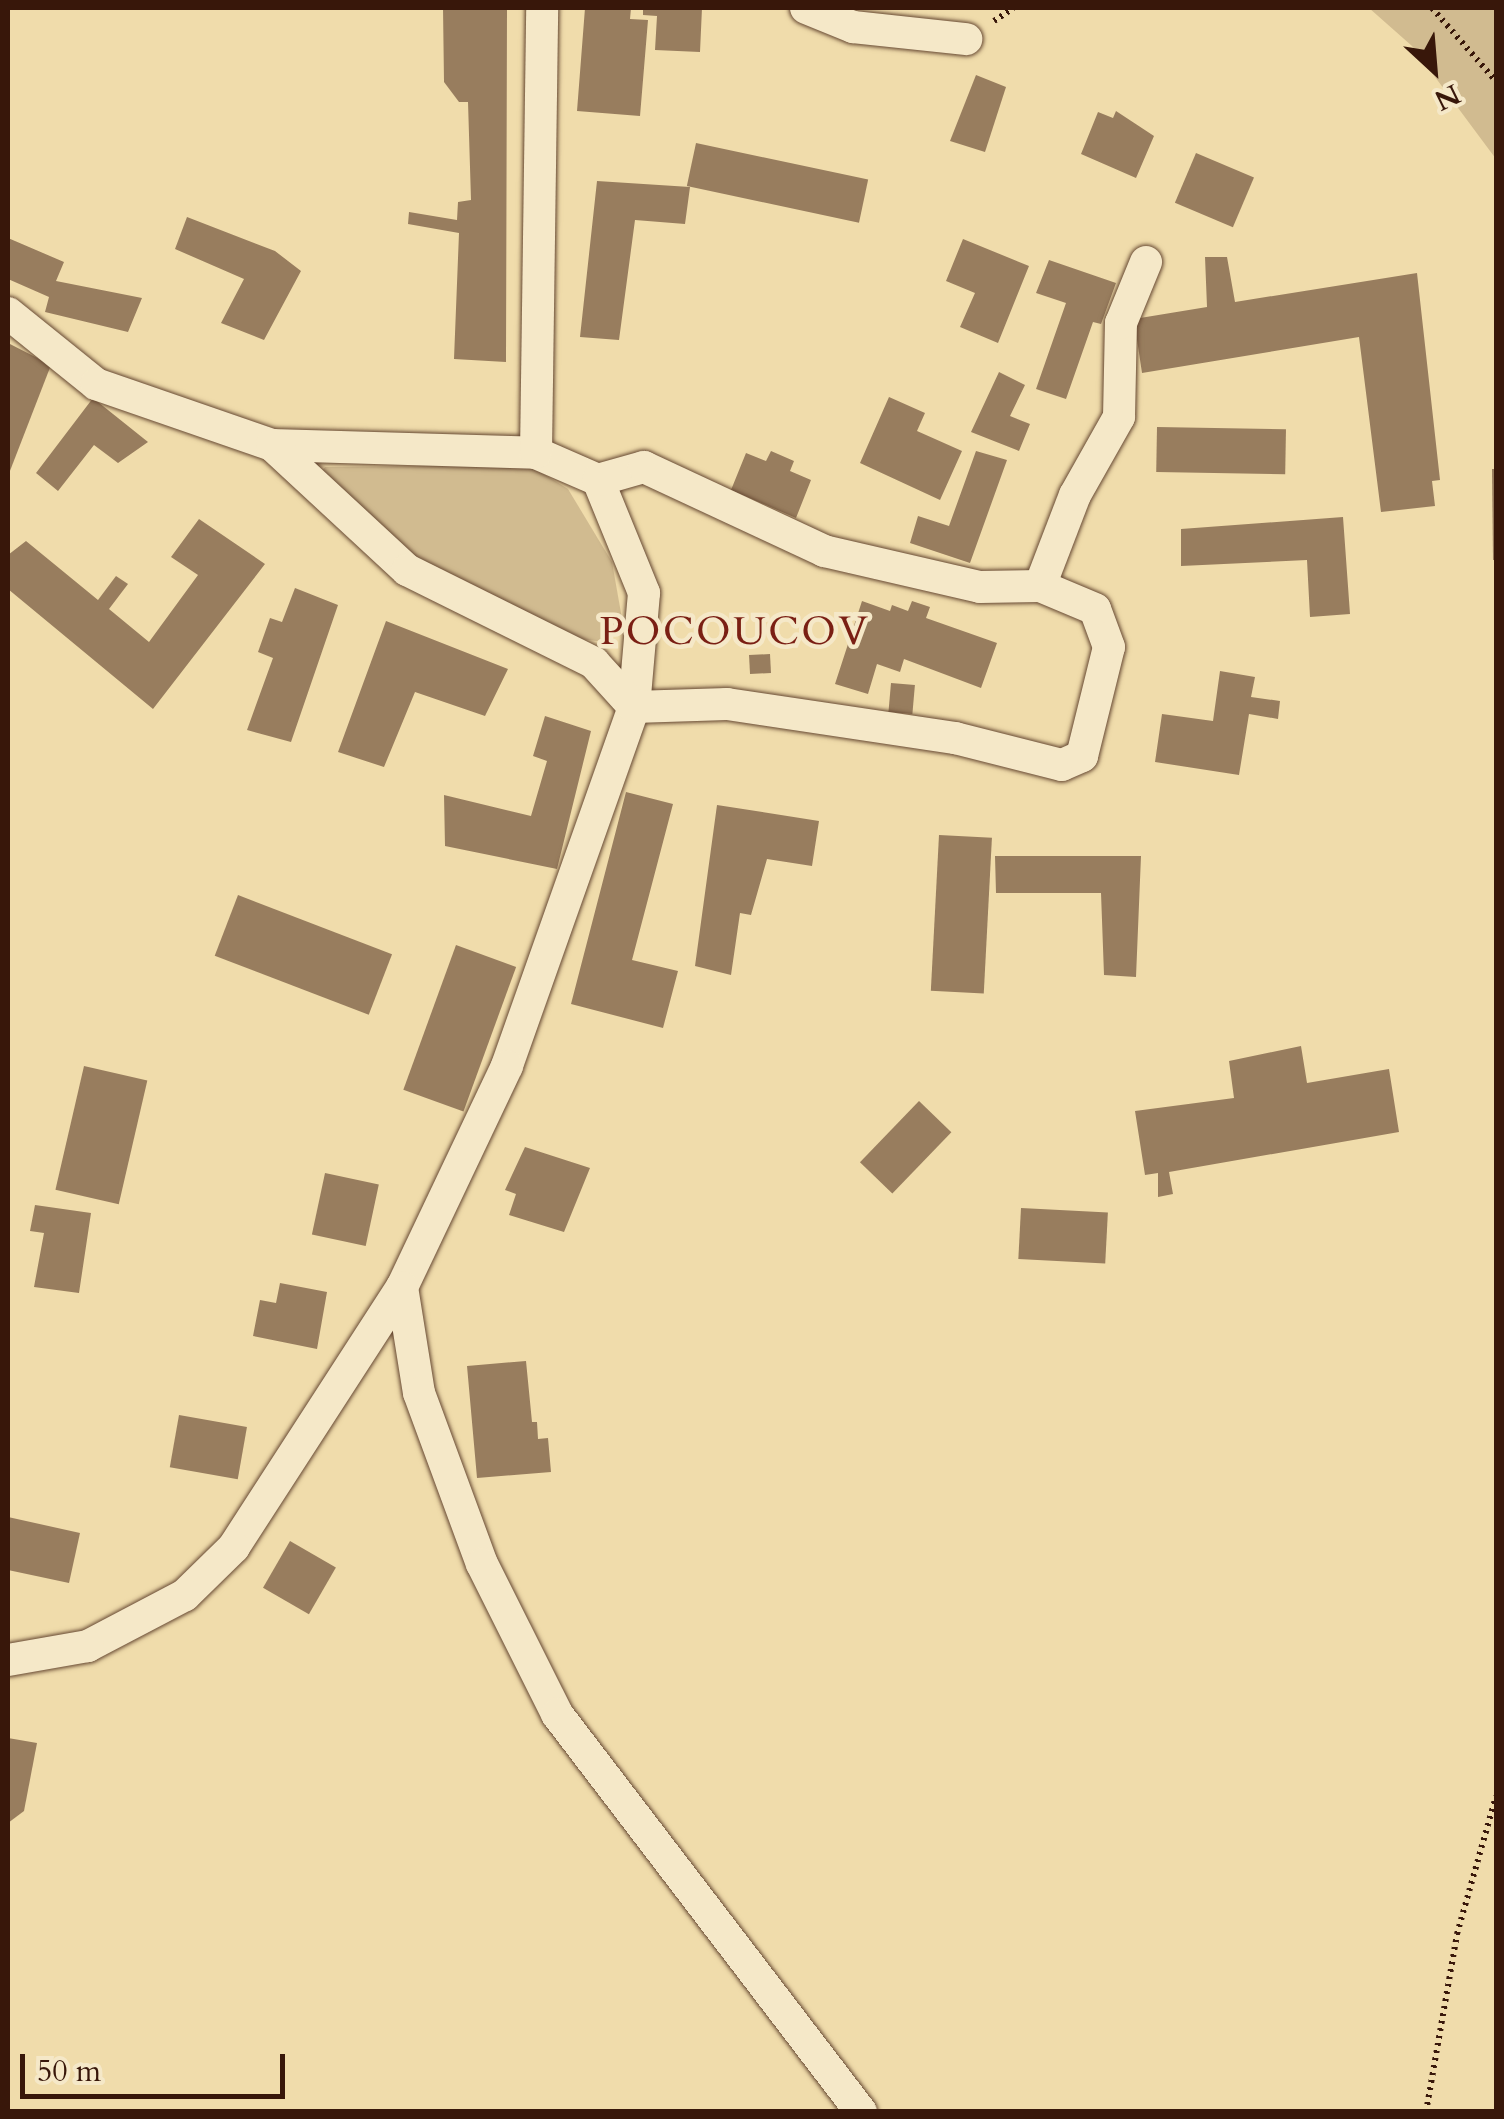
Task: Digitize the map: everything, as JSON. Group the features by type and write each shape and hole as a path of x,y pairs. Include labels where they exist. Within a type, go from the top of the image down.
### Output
{"street":[{"path":"536,452 542,8"},
{"path":"806,8 852,27 966,39"},
{"path":"1040,586 1075,495 1119,417 1120,324 1146,262"},
{"path":"8,313 96,384 272,446 536,452 598,480 644,467 824,551 980,587 1040,586 1096,609 1109,647 1082,756 1062,766 955,738 726,704 634,707 594,664 407,570 272,446"},
{"path":"8,1660 88,1646 185,1596 234,1546 402,1288 507,1066 634,707 644,593 598,480"},
{"path":"402,1288 419,1394 482,1564 557,1714 861,2112"}],"path":[{"path":"1432,8 1496,81"},
{"path":"1426,2112 1457,1934 1496,1796"}],"shaded area":[{"path":"1369,8 1496,8 1496,159 1412,46"},
{"path":"529,465 568,489 612,562 624,630 597,641 562,637 411,563 319,475 325,467"}],"building":[{"path":"443,8 507,8 506,362 454,359 459,233 408,224 409,212 457,220 458,202 471,200 468,102 459,102 444,82"},
{"path":"585,8 631,8 630,19 648,20 640,116 577,111"},
{"path":"643,8 702,8 700,52 655,50 657,16 643,15"},
{"path":"976,75 1006,87 985,152 950,141"},
{"path":"1116,111 1154,136 1136,178 1081,154 1098,112 1113,118"},
{"path":"696,143 868,180 859,223 687,186"},
{"path":"1196,153 1254,178 1233,227 1175,203"},
{"path":"597,181 690,187 685,224 635,220 619,340 580,337"},
{"path":"187,217 275,251 301,271 264,340 221,323 244,279 175,249"},
{"path":"8,238 64,262 56,281 142,298 128,332 45,312 49,297 8,279"},
{"path":"963,239 1029,266 998,343 960,327 975,293 946,281"},
{"path":"1205,257 1227,257 1235,302 1417,273 1440,480 1432,481 1435,506 1381,512 1359,337 1142,373 1134,319 1207,307"},
{"path":"1049,260 1116,283 1101,324 1093,322 1066,399 1036,389 1066,303 1036,293"},
{"path":"8,343 51,365 8,476"},
{"path":"999,372 1025,385 1010,416 1030,424 1019,451 971,432"},
{"path":"889,397 925,413 917,431 962,451 940,500 860,463"},
{"path":"93,398 148,442 118,463 94,445 58,491 36,473"},
{"path":"1157,427 1286,429 1285,474 1156,472"},
{"path":"771,451 794,461 790,471 811,480 796,518 731,490 746,453 766,461"},
{"path":"976,451 1007,460 970,563 910,543 918,516 949,526"},
{"path":"1492,469 1496,469 1496,560 1493,560"},
{"path":"1343,517 1350,614 1310,617 1307,560 1181,566 1181,529"},
{"path":"199,519 265,564 153,709 8,589 8,555 26,541 98,600 116,576 128,584 109,609 149,642 198,575 171,557"},
{"path":"295,588 338,605 291,742 247,730 273,658 258,652 270,618 282,622"},
{"path":"862,601 890,611 892,605 908,611 912,601 930,607 926,618 997,643 981,688 904,659 900,672 877,664 868,694 835,684"},
{"path":"386,621 508,669 485,716 415,692 384,767 338,752"},
{"path":"770,654 771,673 750,674 749,655"},
{"path":"1220,671 1255,677 1251,697 1280,701 1278,719 1249,714 1239,775 1155,762 1162,714 1213,721"},
{"path":"891,683 915,685 912,714 888,712"},
{"path":"545,716 591,731 557,869 445,846 444,795 531,816 547,761 533,756"},
{"path":"626,792 673,804 632,960 678,971 663,1028 571,1004"},
{"path":"717,805 819,821 812,866 767,859 751,915 740,913 731,975 695,966"},
{"path":"939,835 992,838 984,994 931,991"},
{"path":"995,856 1141,856 1136,977 1104,975 1101,893 996,893"},
{"path":"238,895 392,954 369,1015 215,956"},
{"path":"456,945 516,967 463,1112 403,1090"},
{"path":"1301,1046 1307,1083 1389,1069 1399,1132 1169,1172 1173,1194 1158,1197 1158,1173 1145,1175 1135,1111 1234,1098 1229,1061"},
{"path":"84,1066 147,1081 119,1204 55,1190"},
{"path":"919,1101 951,1132 892,1193 860,1162"},
{"path":"525,1147 590,1168 564,1232 509,1215 516,1194 505,1190"},
{"path":"325,1173 379,1184 366,1246 312,1235"},
{"path":"35,1205 91,1213 79,1293 34,1287 44,1233 30,1231"},
{"path":"1021,1208 1108,1213 1105,1263 1018,1259"},
{"path":"280,1283 327,1292 317,1349 253,1336 260,1300 276,1303"},
{"path":"526,1361 532,1422 537,1422 538,1439 548,1438 551,1472 477,1478 467,1366"},
{"path":"179,1415 247,1427 238,1479 170,1467"},
{"path":"8,1517 80,1533 69,1583 8,1570"},
{"path":"290,1541 336,1568 309,1614 263,1588"},
{"path":"8,1738 37,1743 24,1811 8,1823"}],"district":[{"name":"POCOUCOV","path":"735,632"}]}
